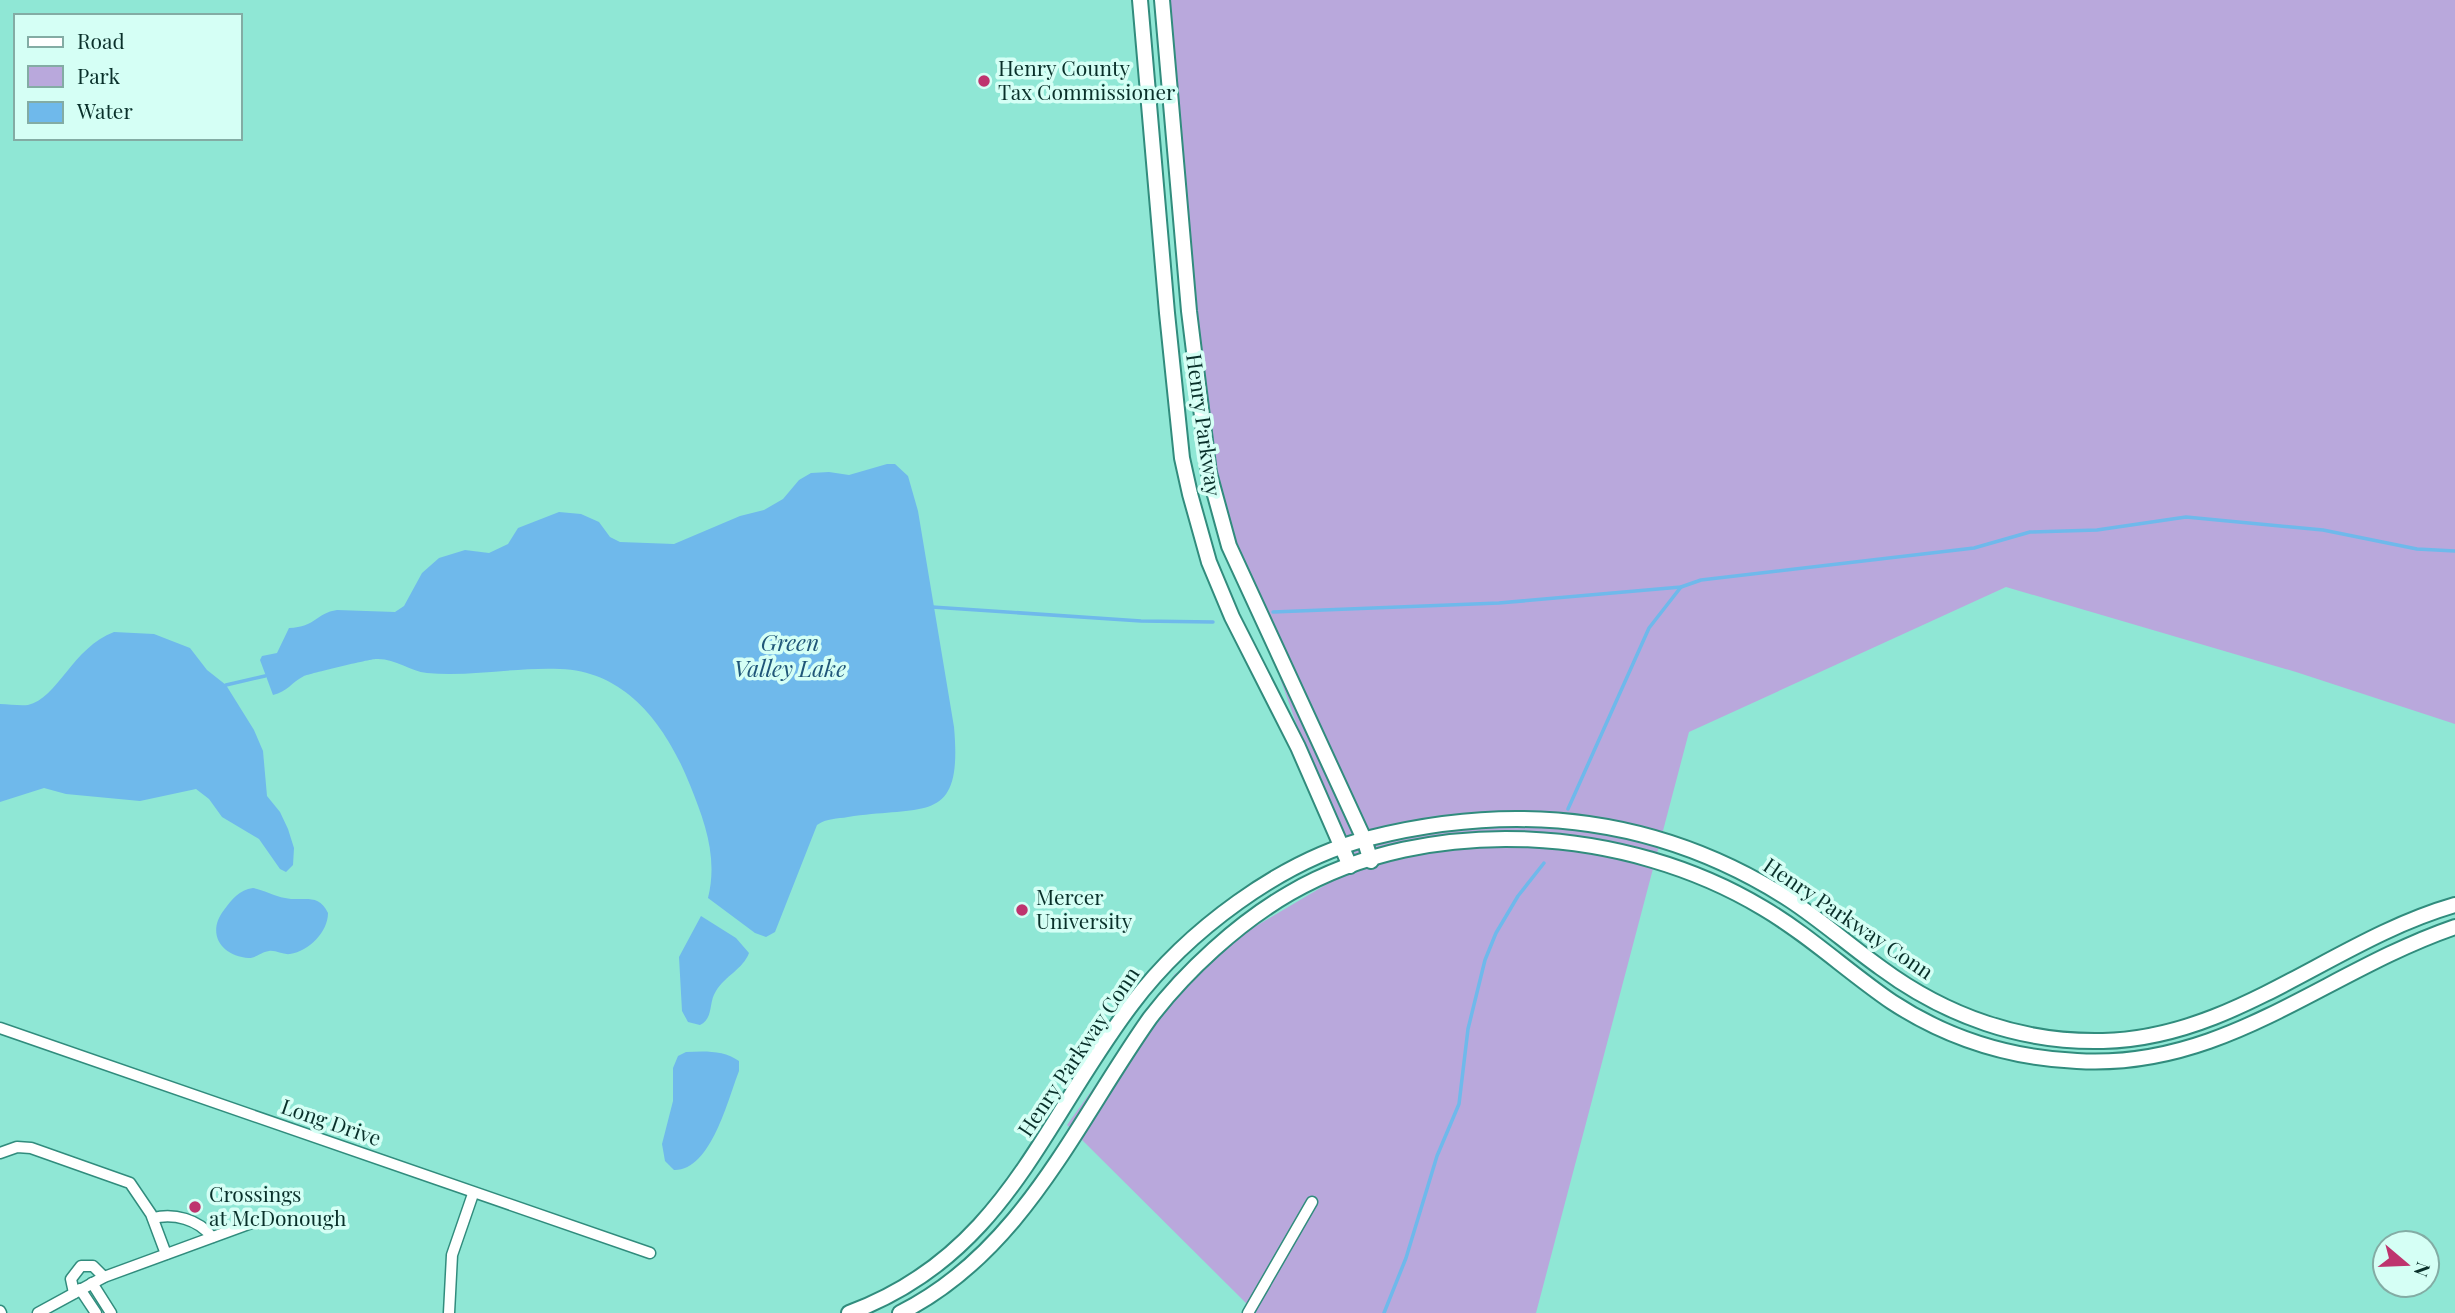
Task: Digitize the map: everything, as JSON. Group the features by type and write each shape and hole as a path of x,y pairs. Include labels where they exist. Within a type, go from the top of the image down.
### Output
{"street":[{"name":"Henry Parkway","path":"1140,0 1182,458 1190,494 1209,562 1232,618 1298,747 1350,866"},
{"name":"Henry Parkway","path":"1162,0 1189,311 1209,473 1229,546 1364,839 1371,861"},
{"name":"Henry Parkway Conn","path":"849,1313 874,1304 915,1281 971,1237 1027,1168 1130,1006 1186,944 1217,917 1252,893 1364,839 1443,823 1522,817 1590,823 1651,836 1751,877 1822,922 1881,968 1948,1009 2001,1028 2061,1039 2102,1041 2145,1037 2193,1026 2234,1010 2396,926 2455,905"},
{"name":"Henry Parkway Conn","path":"900,1313 946,1285 972,1265 1014,1222 1123,1056 1174,986 1209,953 1290,893 1350,866 1465,842 1543,840 1625,852 1663,862 1731,890 1764,908 1916,1017 1952,1034 1997,1049 2078,1061 2147,1058 2225,1038 2399,948 2455,927"},
{"name":"Long Drive","path":"0,1028 473,1194 650,1253"},
{"path":"0,1153 25,1146 119,1178 134,1187 153,1218 166,1254"},
{"path":"449,1313 452,1255 473,1194"},
{"path":"1248,1313 1312,1202"},
{"path":"153,1218 173,1216 200,1225 212,1237"},
{"path":"38,1313 104,1277 254,1222"},
{"path":"96,1313 88,1308 71,1279 81,1266 93,1266 104,1277"},
{"path":"92,1283 111,1313"}],"green space":[{"path":"1159,0 2455,0 2455,724 2296,672 2006,587 1689,732 1536,1313 1256,1313 1067,1125 1175,974 1349,871 1197,446"}],"water":[{"name":"Green Valley Lake","path":"895,464 908,476 918,511 954,727 955,759 952,781 945,796 933,805 832,819 817,825 775,932 766,937 755,933 708,898 711,854 701,813 681,763 642,706 625,691 605,680 584,672 560,669 427,673 389,660 376,659 304,676 282,692 273,695 260,660 262,656 277,653 289,628 311,623 324,614 337,610 395,612 404,606 422,573 439,558 465,550 489,553 508,544 518,528 559,512 581,514 599,522 610,537 620,542 674,544 740,516 764,510 783,499 799,480 811,473 849,475"},
{"path":"114,632 154,634 190,648 207,670 226,685 254,730 263,751 267,796 280,812 294,848 293,865 286,872 280,869 259,839 222,817 209,799 196,789 140,801 66,794 44,788 0,802 0,704 28,705 38,701 87,649"},
{"path":"253,888 285,898 320,902 328,913 321,934 304,949 290,954 269,951 249,958 231,953 219,942 216,927 227,906 236,896"},
{"path":"701,916 736,938 749,953 743,964 716,991 709,1014 700,1025 688,1022 682,1011 679,957"},
{"path":"686,1052 720,1053 733,1057 739,1061 739,1071 708,1146 698,1159 687,1167 674,1170 665,1161 662,1144 673,1101 673,1068 678,1056"}],"waterway":[{"path":"1273,612 1499,603 1681,587 1701,580 1974,548 2030,532 2097,530 2186,517 2323,530 2417,549 2455,551"},
{"path":"1568,809 1649,628 1681,587"},
{"path":"932,607 1141,621 1213,622"},
{"path":"226,685 265,676"},
{"path":"1384,1313 1406,1258 1437,1156 1459,1104 1468,1029 1485,960 1496,933 1518,896 1544,863"}],"place":[{"name":"Henry County Tax Commissioner","path":"984,81"},
{"name":"Mercer University","path":"1022,910"},
{"name":"Crossings at McDonough","path":"195,1207"}]}
